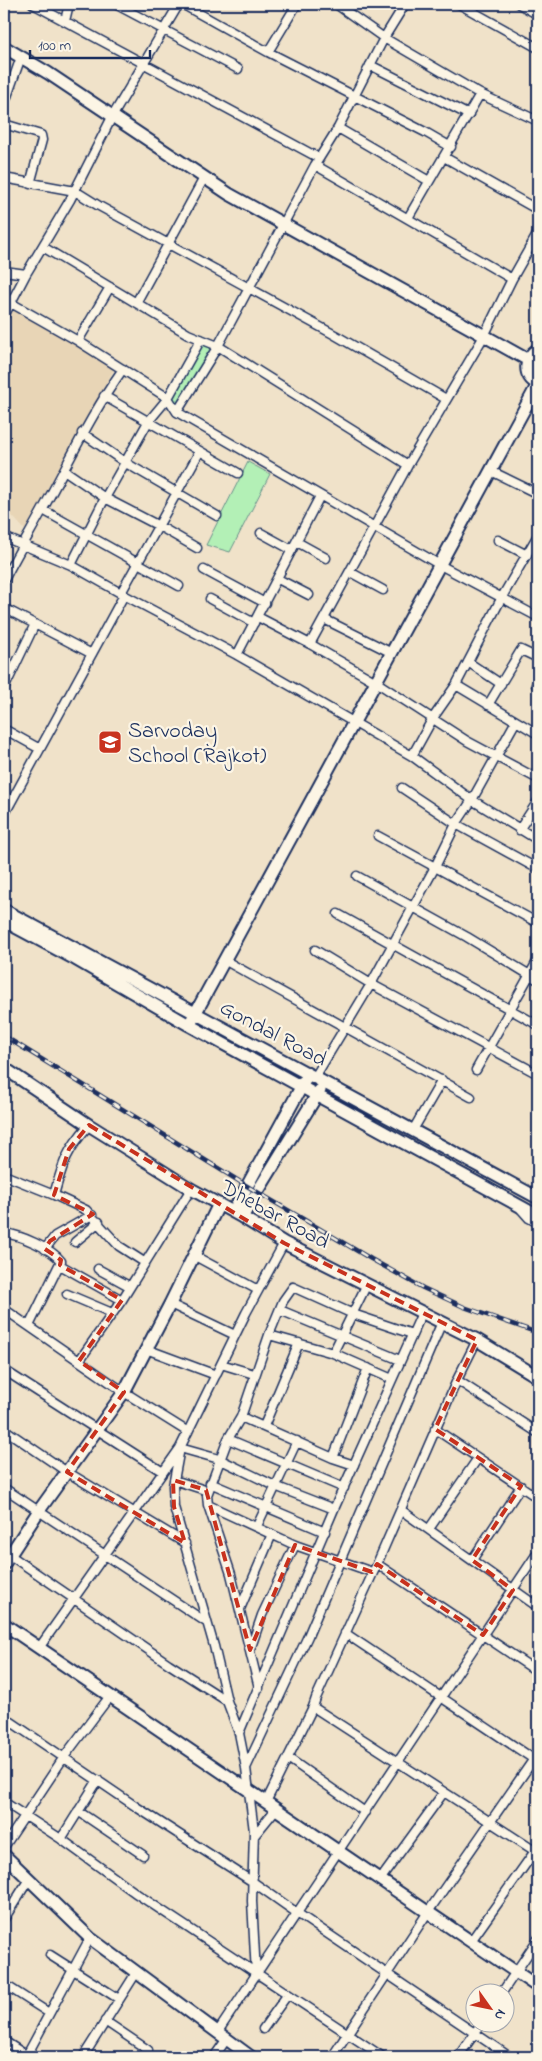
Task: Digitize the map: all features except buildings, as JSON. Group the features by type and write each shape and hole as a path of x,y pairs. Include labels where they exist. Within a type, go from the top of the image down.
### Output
{"street":[{"path":"33,4 143,63 317,162 512,279"},
{"path":"65,21 69,4"},
{"path":"115,4 164,28 238,69"},
{"path":"4,316 7,302 43,247 75,190 112,117 180,4 353,97 425,132 451,147"},
{"path":"268,52 297,4"},
{"path":"177,412 218,346 247,288 338,128 384,38 405,4"},
{"path":"459,4 538,48"},
{"path":"519,4 535,13"},
{"path":"340,5 384,38 480,94 538,121"},
{"path":"4,47 48,73 204,178 284,225 528,360"},
{"path":"4,105 5,92 21,57"},
{"path":"370,65 469,115"},
{"path":"408,218 451,147 480,94"},
{"path":"4,124 42,135 30,184"},
{"path":"338,128 430,181"},
{"path":"444,157 538,210"},
{"path":"4,178 30,184 75,190 446,399"},
{"path":"136,303 204,178"},
{"path":"310,644 408,465 484,336 512,279 536,243 538,233"},
{"path":"43,247 188,334 218,346 408,465"},
{"path":"4,271 26,274"},
{"path":"78,341 110,287"},
{"path":"7,302 78,341 168,398 177,412 440,565 538,617"},
{"path":"71,565 105,498 148,422 168,398 201,339"},
{"path":"189,1025 538,384 528,376 526,368 528,360 538,349"},
{"path":"4,580 43,510 82,433 104,396 123,370"},
{"path":"104,396 238,472"},
{"path":"82,433 126,463 217,516"},
{"path":"4,815 92,654 176,491 200,451"},
{"path":"64,470 105,498 197,548"},
{"path":"491,471 538,494"},
{"path":"238,655 320,496"},
{"path":"43,510 178,586"},
{"path":"261,533 292,550"},
{"path":"412,756 433,718 456,685 502,597 538,535"},
{"path":"4,537 71,565 238,655 412,756 472,800 538,840"},
{"path":"498,540 526,555"},
{"path":"297,542 326,558"},
{"path":"204,570 265,603"},
{"path":"350,572 383,590"},
{"path":"278,579 309,595"},
{"path":"210,599 310,644 376,682 467,741 538,779"},
{"path":"4,608 92,654"},
{"path":"324,619 392,653"},
{"path":"4,689 35,624"},
{"path":"488,705 522,650 538,658"},
{"path":"468,662 501,684"},
{"path":"456,685 538,734"},
{"path":"238,1214 302,1086 315,1077 371,984 435,867 456,824 472,800 516,722"},
{"path":"4,728 40,748"},
{"path":"402,788 456,824 538,869"},
{"path":"519,830 538,800"},
{"path":"378,836 538,922"},
{"path":"357,876 413,906 538,980"},
{"name":"Gondal Road","path":"4,910 538,1198"},
{"path":"338,914 538,1025"},
{"name":"Gondal Road","path":"4,921 537,1218"},
{"path":"315,950 371,984 538,1074"},
{"path":"224,960 471,1097"},
{"path":"476,1070 538,960"},
{"name":"Dhebar Road","path":"4,1068 89,1126 191,1189 238,1214 284,1242 477,1340 538,1377"},
{"path":"238,1214 317,1095 315,1077"},
{"path":"413,1130 442,1080"},
{"path":"54,1195 61,1168 69,1149 89,1126"},
{"path":"4,1175 54,1195 92,1215 120,1246 144,1262"},
{"path":"80,1361 122,1300 191,1189"},
{"path":"524,1191 538,1193"},
{"path":"219,1204 124,1392 6,1556 75,1599 169,1664 227,1700"},
{"path":"45,1249 55,1236 92,1215"},
{"path":"76,1242 99,1222"},
{"path":"4,1233 18,1236 45,1249 60,1259 60,1265 29,1326"},
{"path":"39,1648 180,1448 234,1335 284,1242"},
{"path":"193,1256 258,1290"},
{"path":"60,1265 122,1300"},
{"path":"98,1269 129,1286"},
{"path":"333,1353 367,1284"},
{"path":"259,1688 232,1574 208,1505 209,1487 228,1439 241,1416 269,1335 293,1287 352,1314 412,1334"},
{"path":"67,1294 112,1313"},
{"path":"170,1304 234,1335"},
{"path":"4,1309 124,1392 188,1432"},
{"path":"280,1310 400,1360"},
{"path":"239,1732 334,1509 422,1313"},
{"path":"246,1768 304,1644 442,1322"},
{"path":"269,1335 333,1353 392,1379"},
{"path":"266,1802 313,1707 435,1429 477,1340"},
{"path":"264,1426 298,1343"},
{"path":"146,1349 216,1375"},
{"path":"221,1364 254,1374"},
{"path":"333,1458 368,1368"},
{"path":"4,1370 162,1472"},
{"path":"457,1380 538,1433"},
{"path":"241,1416 333,1458 354,1465"},
{"path":"4,1428 68,1472 185,1543"},
{"path":"435,1429 538,1498"},
{"path":"228,1439 344,1488"},
{"path":"257,1526 296,1441"},
{"path":"180,1448 220,1459 275,1486 334,1509"},
{"path":"180,1448 174,1480 173,1502 227,1700 239,1732 246,1768 254,1836 252,1901 256,1974"},
{"path":"429,1529 478,1458"},
{"path":"174,1480 209,1487 266,1507 325,1532"},
{"path":"472,1560 521,1486"},
{"path":"4,1488 206,1622"},
{"path":"208,1505 316,1553 372,1572"},
{"path":"401,1510 538,1607"},
{"path":"240,1609 272,1534"},
{"path":"250,1650 262,1615 295,1544"},
{"path":"214,2057 221,2036 256,1974 538,1552"},
{"path":"377,1564 538,1672"},
{"path":"4,1624 538,1987"},
{"path":"332,2057 428,1912 537,1758 345,1633"},
{"path":"4,1847 64,1758 110,1696"},
{"path":"313,1707 537,1852 471,1941"},
{"path":"4,1717 464,2025"},
{"path":"288,1758 364,1812"},
{"path":"61,1839 98,1780"},
{"path":"380,1880 444,1792"},
{"path":"4,1802 61,1839 137,1894 383,2057"},
{"path":"254,1836 276,1809"},
{"path":"78,1811 143,1856"},
{"path":"4,1855 90,1938 251,2057"},
{"path":"4,1920 28,1879"},
{"path":"4,2041 27,2057 90,1938"},
{"path":"508,1984 538,1939"},
{"path":"50,1955 119,1999"},
{"path":"83,2057 136,1973"},
{"path":"4,1984 49,2013"},
{"path":"263,2029 288,1994"},
{"path":"105,2021 148,2050"},
{"path":"458,2057 474,2034"},
{"path":"478,2034 510,2057"}],"highlighted area":[{"path":"89,1125 284,1243 477,1340 435,1429 521,1486 472,1560 513,1590 483,1635 377,1564 372,1572 295,1545 250,1650 206,1490 173,1480 174,1507 185,1543 67,1472 124,1392 79,1361 122,1300 60,1265 61,1260 45,1249 50,1241 93,1214 54,1195 69,1149"}],"shaded area":[{"path":"13,309 115,367 38,510 25,530 4,507 4,326"}],"green space":[{"path":"201,339 215,350 179,408 168,398"},
{"path":"248,462 270,474 230,552 206,545"}],"railway":[{"path":"4,1036 247,1186 423,1288 464,1307 538,1333"}],"place":[{"name":"Sarvoday School (Rajkot)","path":"110,742"}]}
